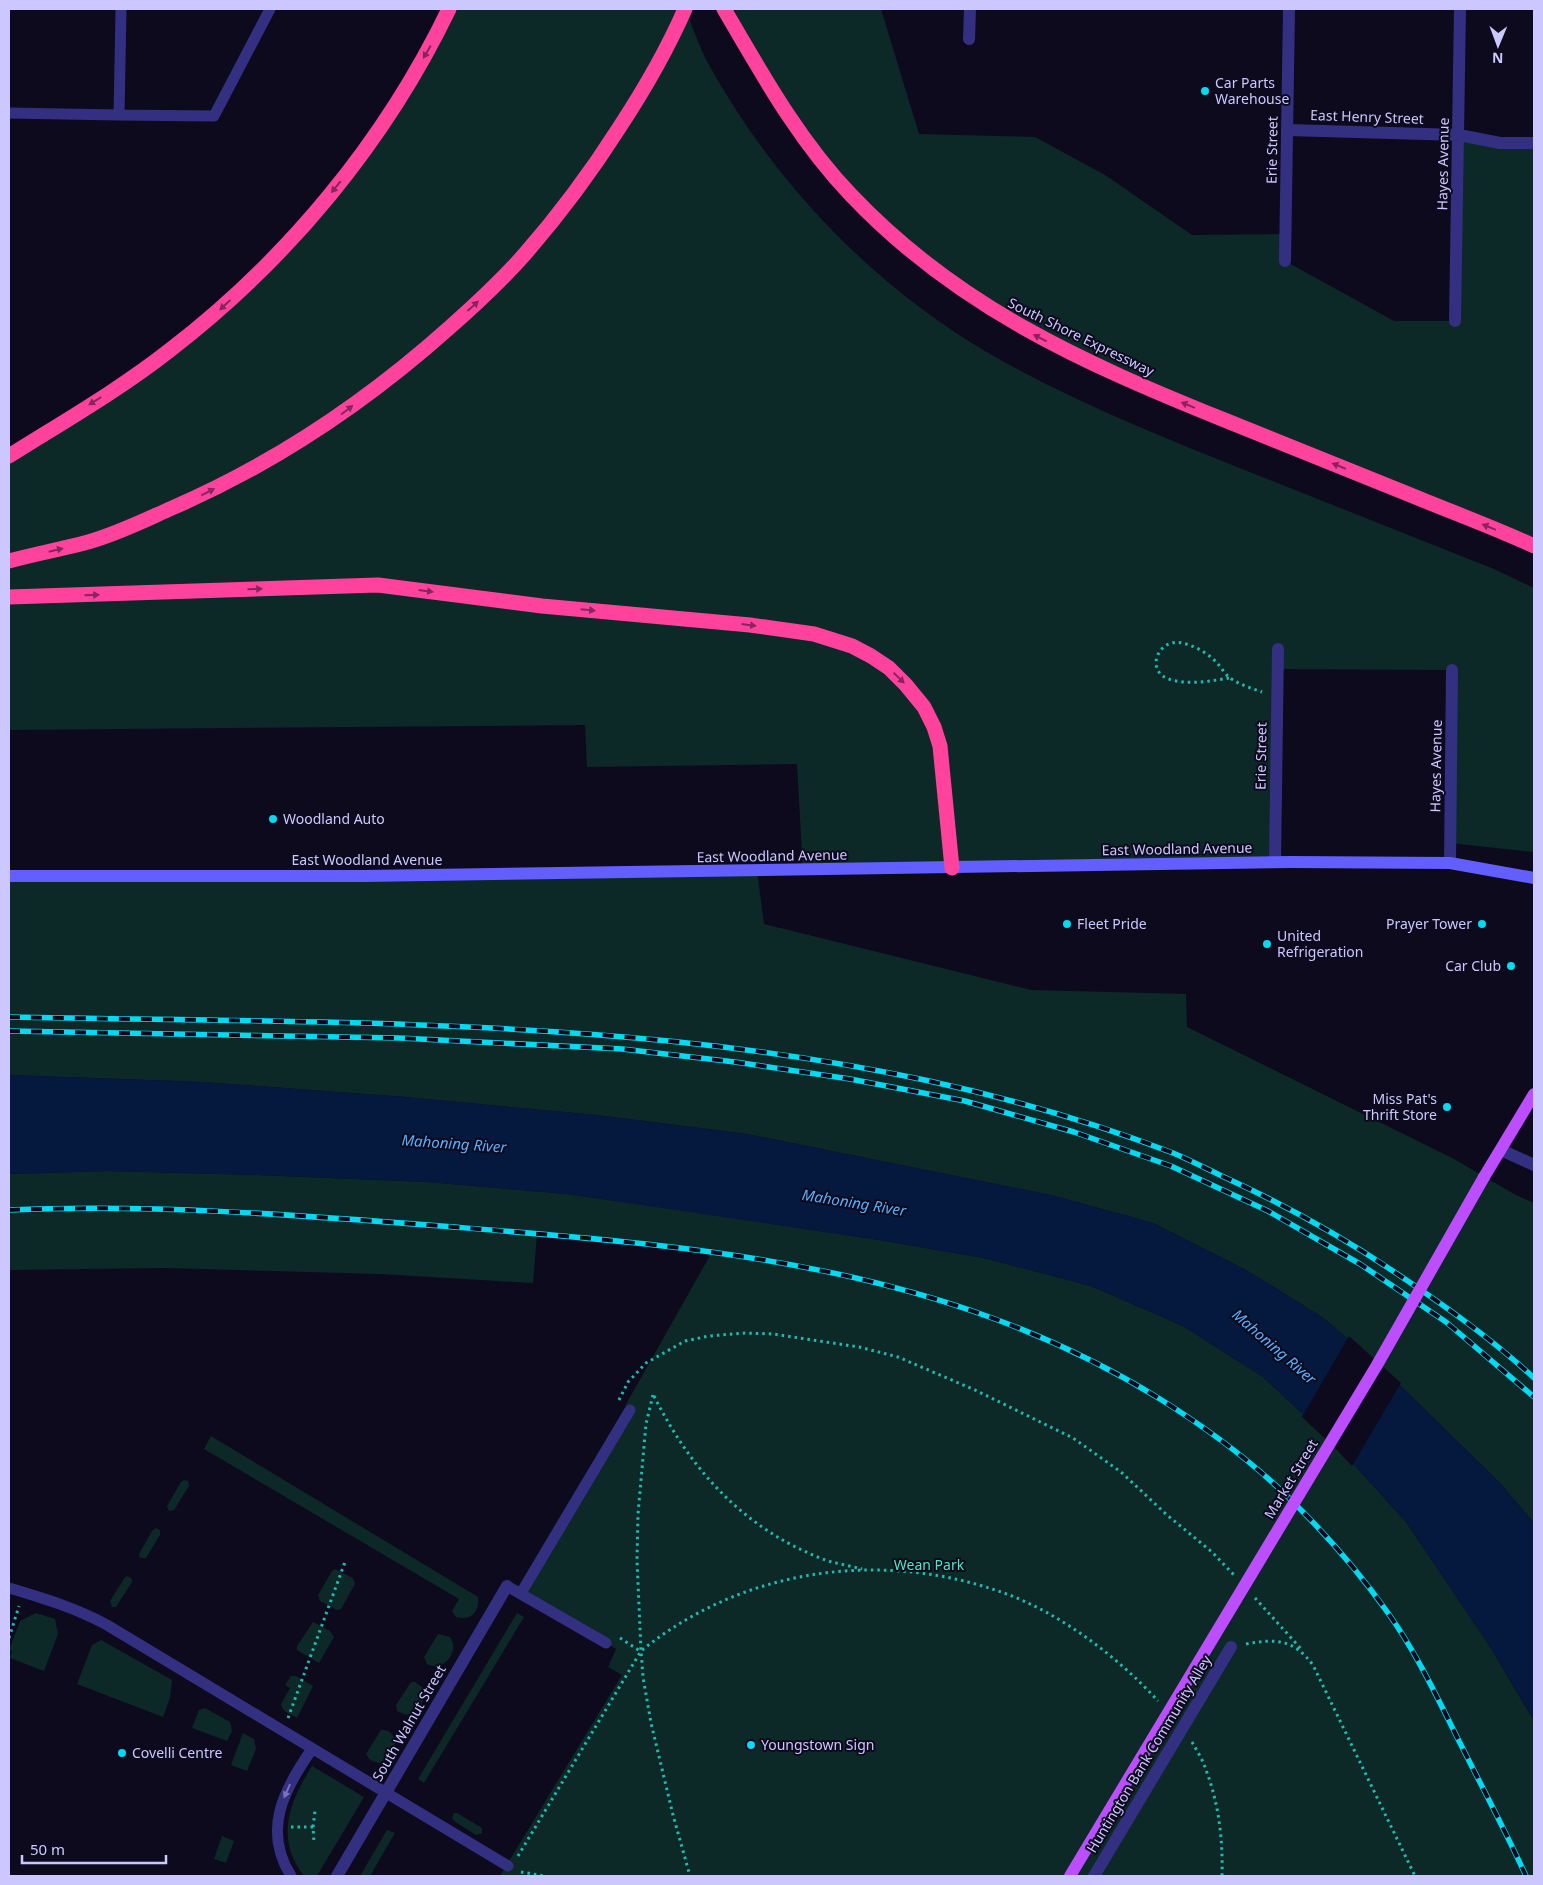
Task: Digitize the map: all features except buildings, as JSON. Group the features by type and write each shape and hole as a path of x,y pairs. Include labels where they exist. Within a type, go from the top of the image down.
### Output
{"highway":[{"path":"9,456 135,376 222,307 276,256 335,189 373,139 409,83 449,9"},
{"path":"9,561 89,542 124,529 203,494 300,442 335,419 406,366 481,299 523,256 559,213 599,160 636,102 685,9"},
{"name":"South Shore Expressway","path":"724,9 774,94 800,133 850,194 901,244 959,288 1034,334 1104,369 1534,546"},
{"path":"9,597 378,585 542,606 750,624 830,638 858,649 889,668 924,707 934,727 940,746 952,868"}],"main road":[{"name":"East Woodland Avenue","path":"9,876 364,876 1275,862 1450,863 1534,878"},
{"name":"Market Street","path":"1070,1876 1377,1365 1484,1177 1534,1094"}],"street":[{"path":"969,39 970,9"},
{"name":"Erie Street","path":"1285,261 1289,9"},
{"name":"Hayes Avenue","path":"1455,321 1460,9"},
{"name":"East Henry Street","path":"1288,130 1459,135 1500,143 1534,143"},
{"name":"Erie Street","path":"1275,862 1278,649"},
{"name":"Hayes Avenue","path":"1450,863 1452,670"},
{"path":"1501,1150 1534,1165"},
{"name":"South Walnut Street","path":"337,1876 507,1586"},
{"name":"Huntington Bank Community Alley","path":"1094,1876 1231,1647"}],"lane":[{"path":"119,115 121,9"},
{"path":"9,113 214,116 270,9"},
{"path":"521,1594 630,1410"},
{"path":"507,1586 606,1643"},
{"path":"9,1588 56,1602 90,1615 510,1867"},
{"path":"291,1876 285,1866 279,1846 278,1826 280,1809 286,1791 312,1749"}],"path":[{"path":"1229,678 1207,681 1172,680 1163,676 1157,670 1155,661 1167,644 1180,642 1201,650 1216,662 1229,678 1244,686 1277,696"},
{"path":"618,1402 628,1382 646,1363 685,1341 709,1336 773,1334 859,1347 898,1357 975,1390 1073,1438 1120,1472 1167,1515 1212,1552 1238,1580"},
{"path":"643,1412 653,1395"},
{"path":"653,1395 669,1426 692,1460 741,1512 770,1533 797,1547 829,1561 866,1570"},
{"path":"653,1395 646,1424 638,1514 637,1560 641,1651 643,1677 651,1723 690,1876"},
{"path":"283,1732 345,1562"},
{"path":"545,1876 517,1871 510,1867 641,1651 664,1632 691,1615 762,1586 796,1577 838,1571 866,1570 924,1572 966,1581 1006,1594 1048,1613 1114,1660 1146,1688 1164,1708"},
{"path":"9,1638 24,1592"},
{"path":"1251,1594 1303,1651 1313,1666 1337,1711 1415,1876"},
{"path":"616,1636 641,1651"},
{"path":"1231,1647 1261,1641 1278,1641 1303,1651"},
{"path":"1182,1728 1191,1740 1206,1768 1216,1805 1221,1834 1222,1876"},
{"path":"314,1842 315,1811"},
{"path":"278,1826 313,1827"}],"green space":[{"path":"449,9 685,9 705,58 736,111 800,195 836,234 874,270 915,304 959,335 1004,362 1062,392 1122,419 1212,457 1494,569 1534,588 1534,852 1450,843 1452,670 1277,669 1275,862 803,871 797,764 587,767 585,725 9,730 9,456 170,350 335,189"},
{"path":"724,9 881,9 919,134 1035,137 1105,175 1192,235 1286,234 1285,261 1394,321 1455,321 1459,135 1534,143 1534,546 1171,398 995,312 850,194"},
{"path":"757,871 764,924 1031,990 1186,994 1187,1027 1454,1159 1514,1194 1534,1203 1534,1523 1500,1483 1410,1395 1322,1317 1246,1270 1153,1223 1051,1195 747,1134 596,1115 405,1097 202,1082 9,1075 9,876"},
{"name":"Wean Park","path":"108,1171 427,1182 567,1194 695,1212 984,1258 1091,1286 1183,1326 1263,1377 1338,1447 1406,1522 1489,1645 1534,1721 1534,1876 500,1876 622,1675 608,1667 616,1649 521,1593 630,1410 625,1406 712,1252 537,1234 533,1283 380,1274 165,1268 9,1270 9,1174"},
{"path":"211,1436 478,1597 476,1611 466,1618 456,1617 452,1611 459,1599 204,1449"},
{"path":"184,1480 188,1481 189,1486 174,1510 169,1511 167,1506"},
{"path":"156,1528 160,1530 160,1535 146,1558 140,1558 139,1554 152,1531"},
{"path":"335,1569 353,1578 355,1584 341,1609 337,1610 320,1601 318,1595"},
{"path":"128,1576 132,1579 132,1582 116,1607 112,1607 110,1601 125,1577"},
{"path":"36,1613 55,1619 58,1634 44,1671 10,1658 12,1651 9,1650 20,1621"},
{"path":"517,1613 524,1617 424,1783 418,1779"},
{"path":"313,1622 330,1631 334,1637 319,1663 297,1650 297,1646"},
{"path":"438,1634 450,1637 453,1642 453,1648 452,1654 445,1663 434,1666 427,1664 424,1657"},
{"path":"101,1640 172,1680 170,1698 163,1717 77,1684 92,1645"},
{"path":"291,1676 296,1676 313,1686 297,1718 285,1711 281,1704 290,1688 285,1685"},
{"path":"411,1682 415,1682 422,1687 424,1697 417,1711 406,1715 397,1711 396,1705"},
{"path":"205,1708 230,1722 232,1731 227,1741 192,1728 199,1710"},
{"path":"381,1730 391,1733 396,1742 388,1759 379,1763 370,1760 366,1754"},
{"path":"243,1733 254,1739 256,1749 247,1771 231,1765"},
{"path":"312,1766 364,1797 317,1876 304,1876 295,1862 290,1848 288,1821 297,1793"},
{"path":"454,1813 482,1828 482,1833 476,1835 454,1821 452,1818"},
{"path":"387,1830 395,1833 370,1876 360,1876"},
{"path":"222,1836 234,1841 226,1863 214,1859"}],"water":[{"name":"Mahoning River","path":"9,1075 202,1082 405,1097 596,1115 747,1134 1051,1195 1153,1223 1246,1270 1322,1317 1410,1395 1500,1483 1534,1523 1534,1720 1489,1645 1406,1522 1338,1447 1263,1377 1183,1326 1091,1286 984,1258 879,1240 567,1194 427,1182 258,1175 108,1171 9,1174"}],"pier":[{"path":"1349,1336 1401,1383 1352,1466 1302,1417"}],"railway":[{"path":"9,1017 451,1026 598,1035 745,1050 890,1073 1033,1107 1173,1153 1246,1187 1289,1209 1393,1271 1466,1322 1534,1378"},
{"path":"9,1031 399,1038 622,1049 735,1062 850,1079 965,1101 1074,1132 1171,1166 1268,1211 1360,1264 1446,1322 1534,1397"},
{"path":"9,1210 117,1208 279,1215 535,1234 721,1253 812,1269 901,1289 989,1317 1076,1353 1160,1399 1227,1445 1288,1497 1341,1553 1388,1613 1417,1659 1526,1876"}],"place":[{"name":"Car Parts Warehouse","path":"1205,91"},
{"name":"Woodland Auto","path":"273,819"},
{"name":"Fleet Pride","path":"1067,924"},
{"name":"Prayer Tower","path":"1482,924"},
{"name":"United Refrigeration","path":"1267,944"},
{"name":"Car Club","path":"1511,966"},
{"name":"Miss Pat's Thrift Store","path":"1447,1107"},
{"name":"Youngstown Sign","path":"751,1745"},
{"name":"Covelli Centre","path":"122,1753"}]}
